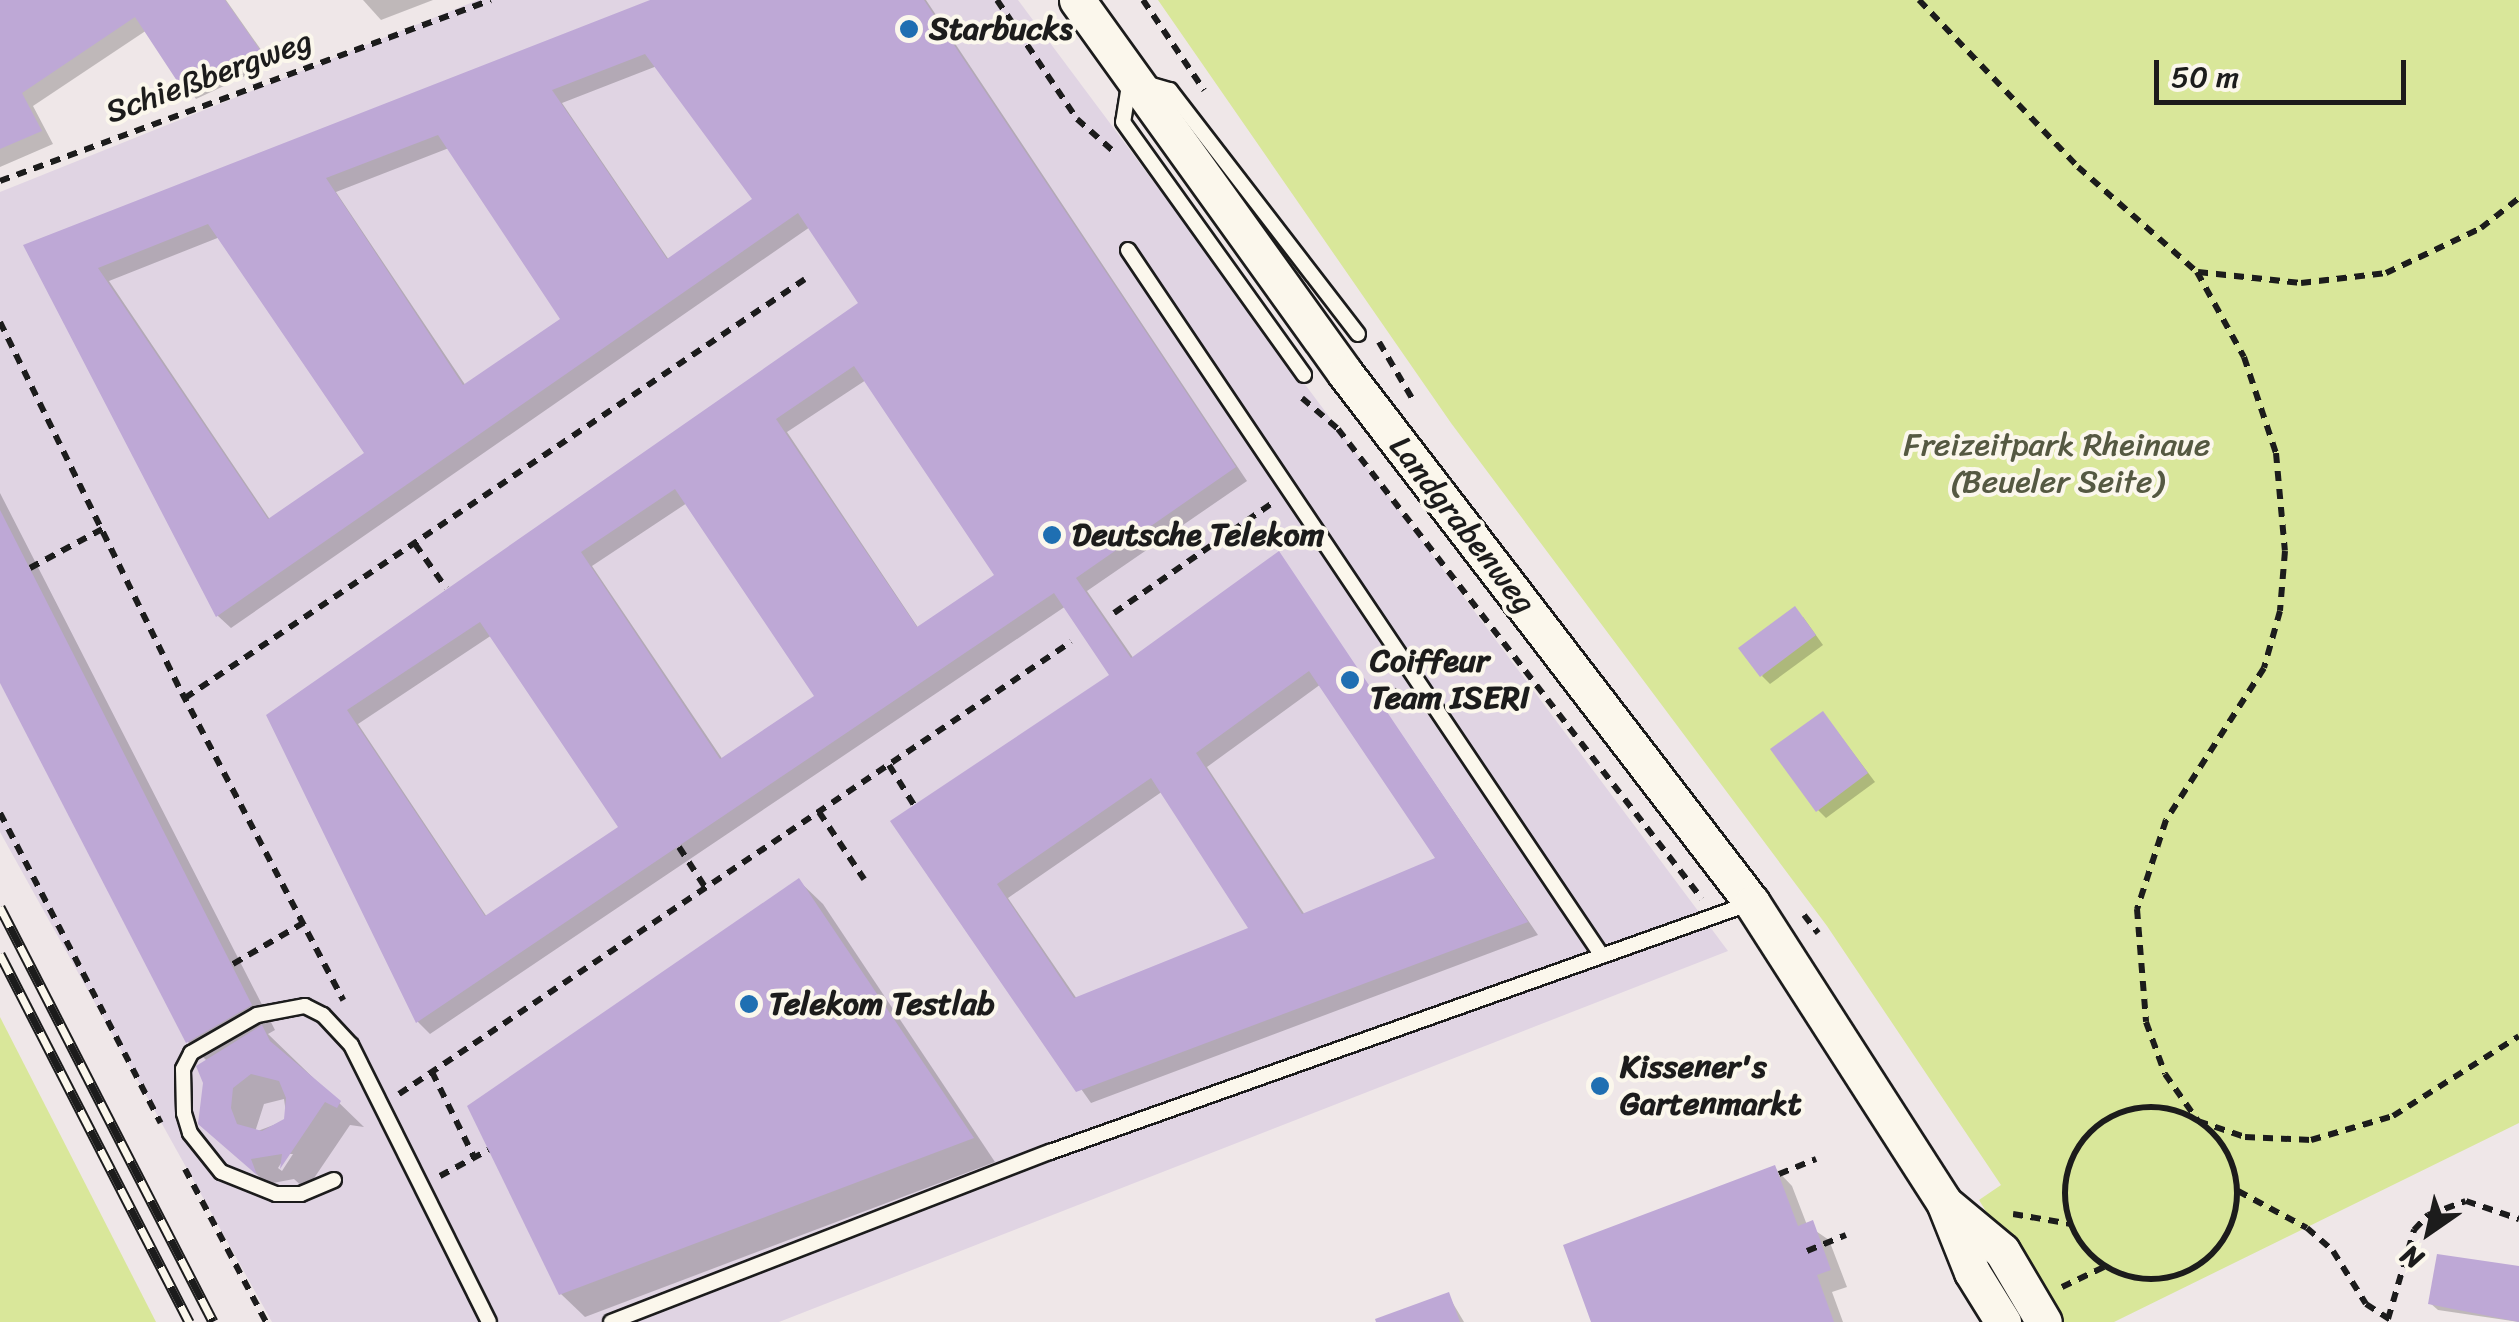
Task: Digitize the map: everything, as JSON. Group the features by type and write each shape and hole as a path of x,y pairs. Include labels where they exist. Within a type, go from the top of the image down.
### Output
{"street":[{"name":"Landgrabenweg","path":"1077,0 1130,79 1345,373 1752,903 1944,1202 1972,1272 2003,1322"},
{"name":"Landgrabenweg","path":"1944,1202 2002,1251 2039,1311"}],"lane":[{"path":"1304,375 1123,122 1130,79 1170,90 1358,334"},
{"path":"1128,250 1602,956"},
{"path":"611,1322 1050,1152 1752,903"},
{"path":"334,1180 300,1194 276,1194 222,1172 190,1133 183,1069 191,1053 283,1008 306,1006 323,1014 351,1045 488,1322"}],"path":[{"name":"Schießbergweg","path":"0,181 491,0"},
{"path":"997,0 1076,119 1123,160"},
{"path":"1143,0 1210,98"},
{"path":"1919,0 2078,167 2197,272 2244,358 2276,453 2285,551 2280,611 2264,668 2166,820 2137,909 2146,1022 2165,1074 2198,1121 2232,1164 2238,1190 2234,1220 2200,1265 2152,1279 2106,1266 2077,1236 2066,1202 2069,1168 2082,1142 2110,1118 2133,1109 2178,1112 2198,1121 2245,1137 2311,1140 2344,1134 2446,1087 2519,1036"},
{"path":"2197,272 2301,282 2386,273 2481,228 2519,198"},
{"path":"185,698 805,279"},
{"path":"0,322 185,698 349,1012 351,1045"},
{"path":"1373,326 1384,359 1416,404"},
{"path":"1294,390 1338,429 1715,916"},
{"path":"1114,613 1290,491"},
{"path":"30,568 104,528"},
{"path":"415,544 446,588"},
{"path":"381,1106 1071,642"},
{"path":"889,766 914,805"},
{"path":"820,812 864,879"},
{"path":"0,814 164,1130"},
{"path":"679,847 705,886"},
{"path":"1794,902 1818,933"},
{"path":"233,964 305,922"},
{"path":"432,1072 474,1157"},
{"path":"421,1186 488,1150"},
{"path":"1778,1174 1816,1159"},
{"path":"183,1164 266,1322"},
{"path":"2238,1190 2320,1239 2379,1314 2391,1321 2414,1230 2428,1215 2466,1201 2519,1219"},
{"path":"1807,1250 1846,1234"},
{"path":"2039,1311 2106,1266"}],"shaded area":[{"path":"478,0 1018,0 1728,951 779,1322 272,1322 0,832 0,192"}],"green space":[{"name":"Freizeitpark Rheinaue (Beueler Seite)","path":"1158,0 2519,0 2519,1123 2114,1322 2054,1322 1979,1200 2001,1185 1827,926 1451,423"},
{"path":"0,1017 156,1322 0,1322"}],"building":[{"path":"0,0 225,0 260,50 181,87 135,17 22,93 42,131 0,149"},
{"name":"Deutsche Telekom","path":"650,0 924,0 1236,467 1076,578 1131,658 1279,551 1528,922 1076,1092 890,821 1109,675 1054,593 416,1023 266,715 858,303 798,213 216,617 23,245","holes":["645,54 752,199 667,259 552,90","438,135 560,319 463,385 326,178","208,224 364,453 268,519 98,268","854,366 994,575 917,627 776,419","675,489 814,696 720,759 581,552","480,622 618,827 485,916 347,710","1309,671 1435,858 1302,914 1196,753","1151,778 1248,928 1074,998 997,884"]},
{"path":"0,510 252,1005 186,1043 0,683"},
{"path":"1795,606 1816,635 1760,677 1738,648"},
{"path":"1823,711 1868,773 1816,812 1770,749"},
{"name":"Telekom Testlab","path":"799,878 974,1138 559,1295 467,1106"},
{"path":"262,1025 270,1041 341,1101 337,1108 325,1102 280,1169 282,1154 251,1159 257,1175 198,1124 203,1083 196,1066","holes":["251,1074 279,1081 286,1098 284,1119 262,1131 237,1124 231,1108 233,1088"]},
{"path":"1775,1165 1798,1226 1813,1220 1831,1270 1817,1275 1834,1322 1591,1322 1563,1245"},
{"path":"2437,1254 2519,1266 2519,1322 2428,1304"},
{"path":"1449,1292 1460,1322 1376,1322 1375,1319"}],"railway":[{"path":"0,907 213,1322"},
{"path":"0,954 189,1322"}],"place":[{"name":"Starbucks","path":"909,29"},
{"name":"Deutsche Telekom","path":"1052,535"},
{"name":"Coiffeur Team ISERI","path":"1350,680"},
{"name":"Telekom Testlab","path":"749,1004"},
{"name":"Kissener's Gartenmarkt","path":"1600,1086"}]}
